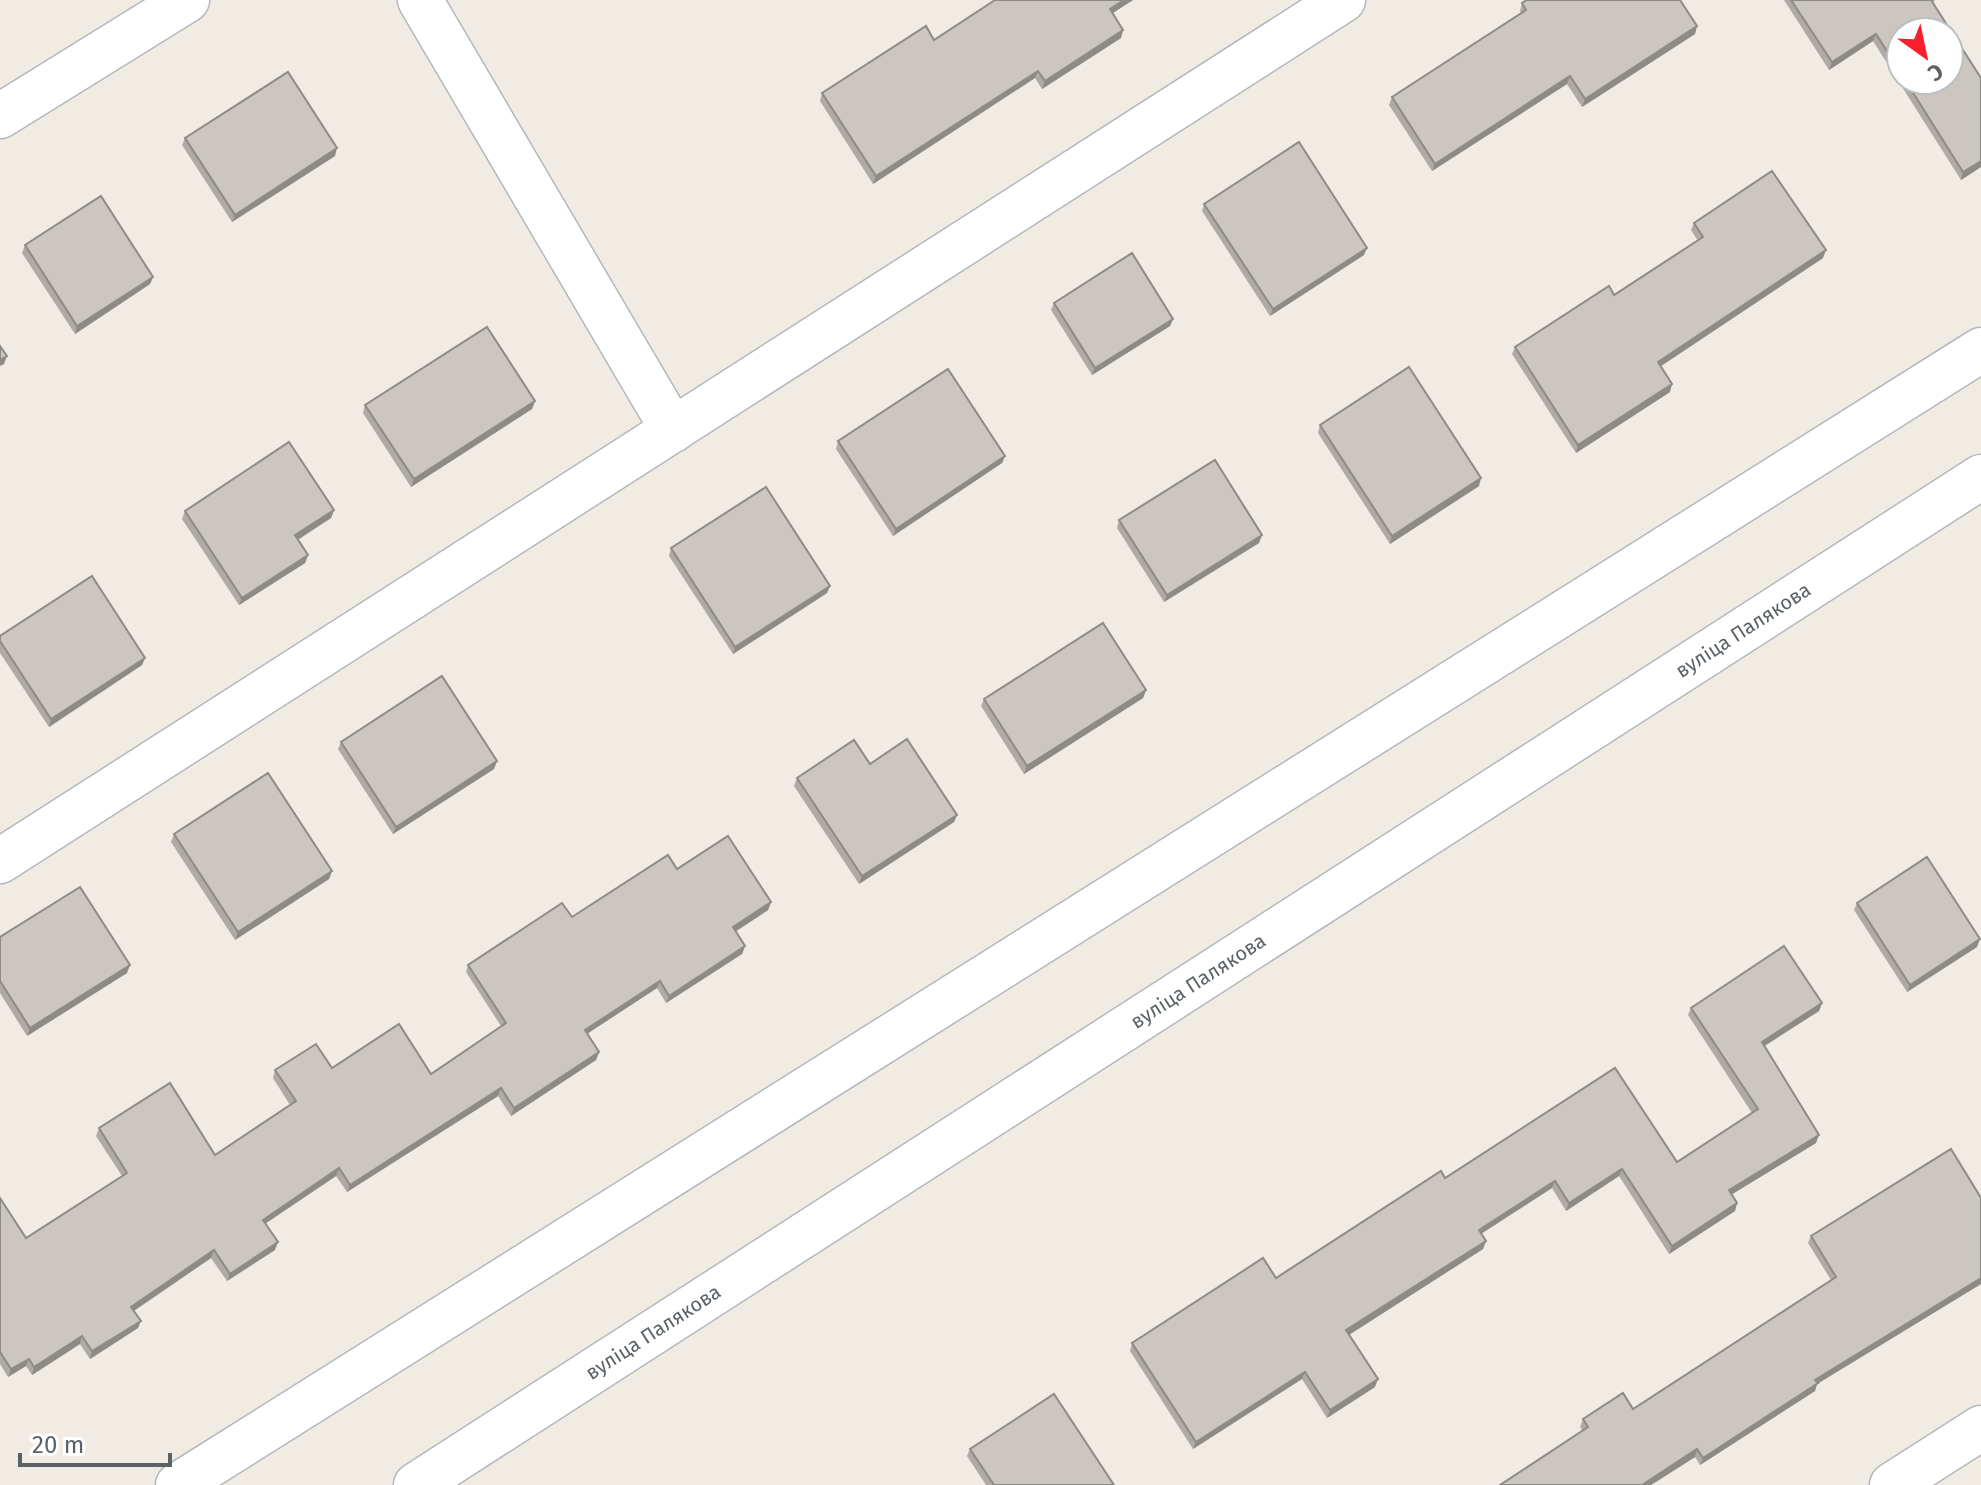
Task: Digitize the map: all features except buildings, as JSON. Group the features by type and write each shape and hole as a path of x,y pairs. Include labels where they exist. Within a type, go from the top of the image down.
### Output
{"street":[{"path":"0,116 187,0"},
{"path":"420,0 673,430"},
{"path":"0,861 1343,0"},
{"path":"178,1485 1981,350"},
{"name":"вуліца Палякова","path":"416,1485 1981,477"},
{"path":"1892,1485 1981,1428"}]}
